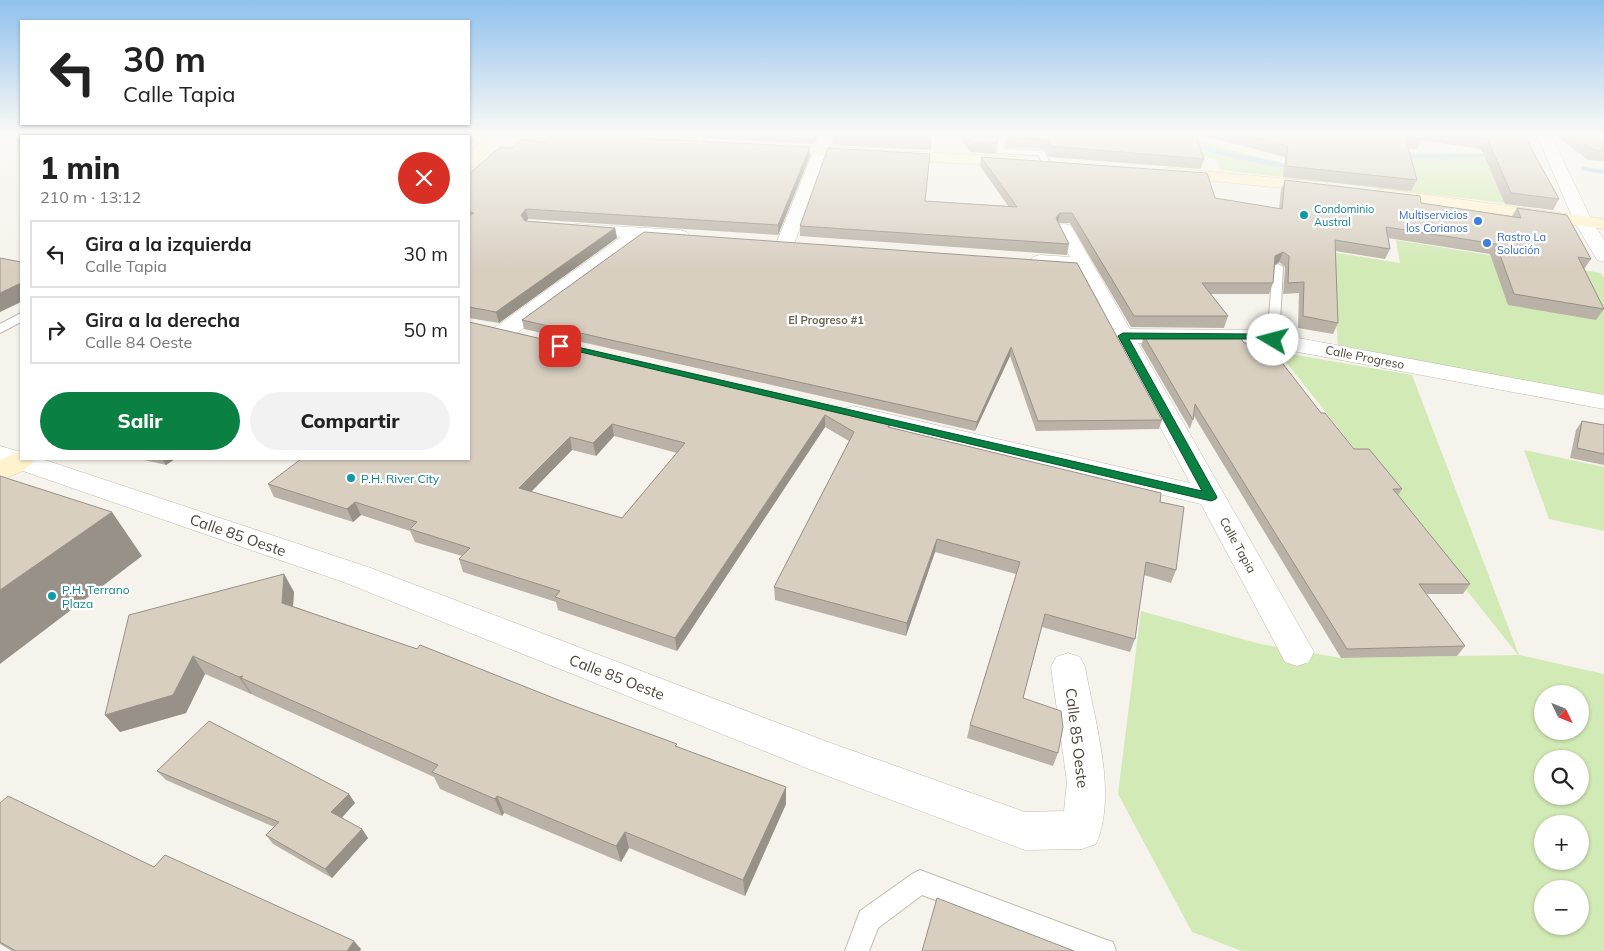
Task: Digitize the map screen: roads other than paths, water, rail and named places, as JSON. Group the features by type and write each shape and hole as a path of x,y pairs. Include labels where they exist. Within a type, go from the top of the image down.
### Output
{"street":[{"path":"785,244 810,179"},
{"path":"1236,179 1342,189"},
{"path":"1566,179 1583,221 1604,256"},
{"path":"1371,193 1604,224"},
{"path":"562,227 697,238"},
{"name":"Calle Tapia","path":"1064,229 1297,652"},
{"path":"502,333 639,233"},
{"path":"765,243 804,246"},
{"path":"1023,260 1083,264"},
{"path":"477,327 532,340"},
{"name":"Calle Progreso","path":"1123,336 1255,336 1604,402"},
{"path":"833,409 1211,497"},
{"name":"Calle 85 Oeste","path":"10,461 357,576 822,757 1024,831 1082,830 1086,782 1068,668"}],"lane":[{"path":"1273,340 1278,267"},
{"path":"0,329 20,318"},
{"path":"857,951 868,920 920,882 1104,951"}],"place":[{"name":"Condominio Austral","path":"1304,215"},
{"name":"Multiservicios los Corianos","path":"1478,221"},
{"name":"Rastro La Solución","path":"1487,243"},
{"name":"P.H. River City","path":"351,478"},
{"name":"P.H. Terrano Plaza","path":"52,596"}],"district":[{"name":"El Progreso #1","path":"826,320"}]}
